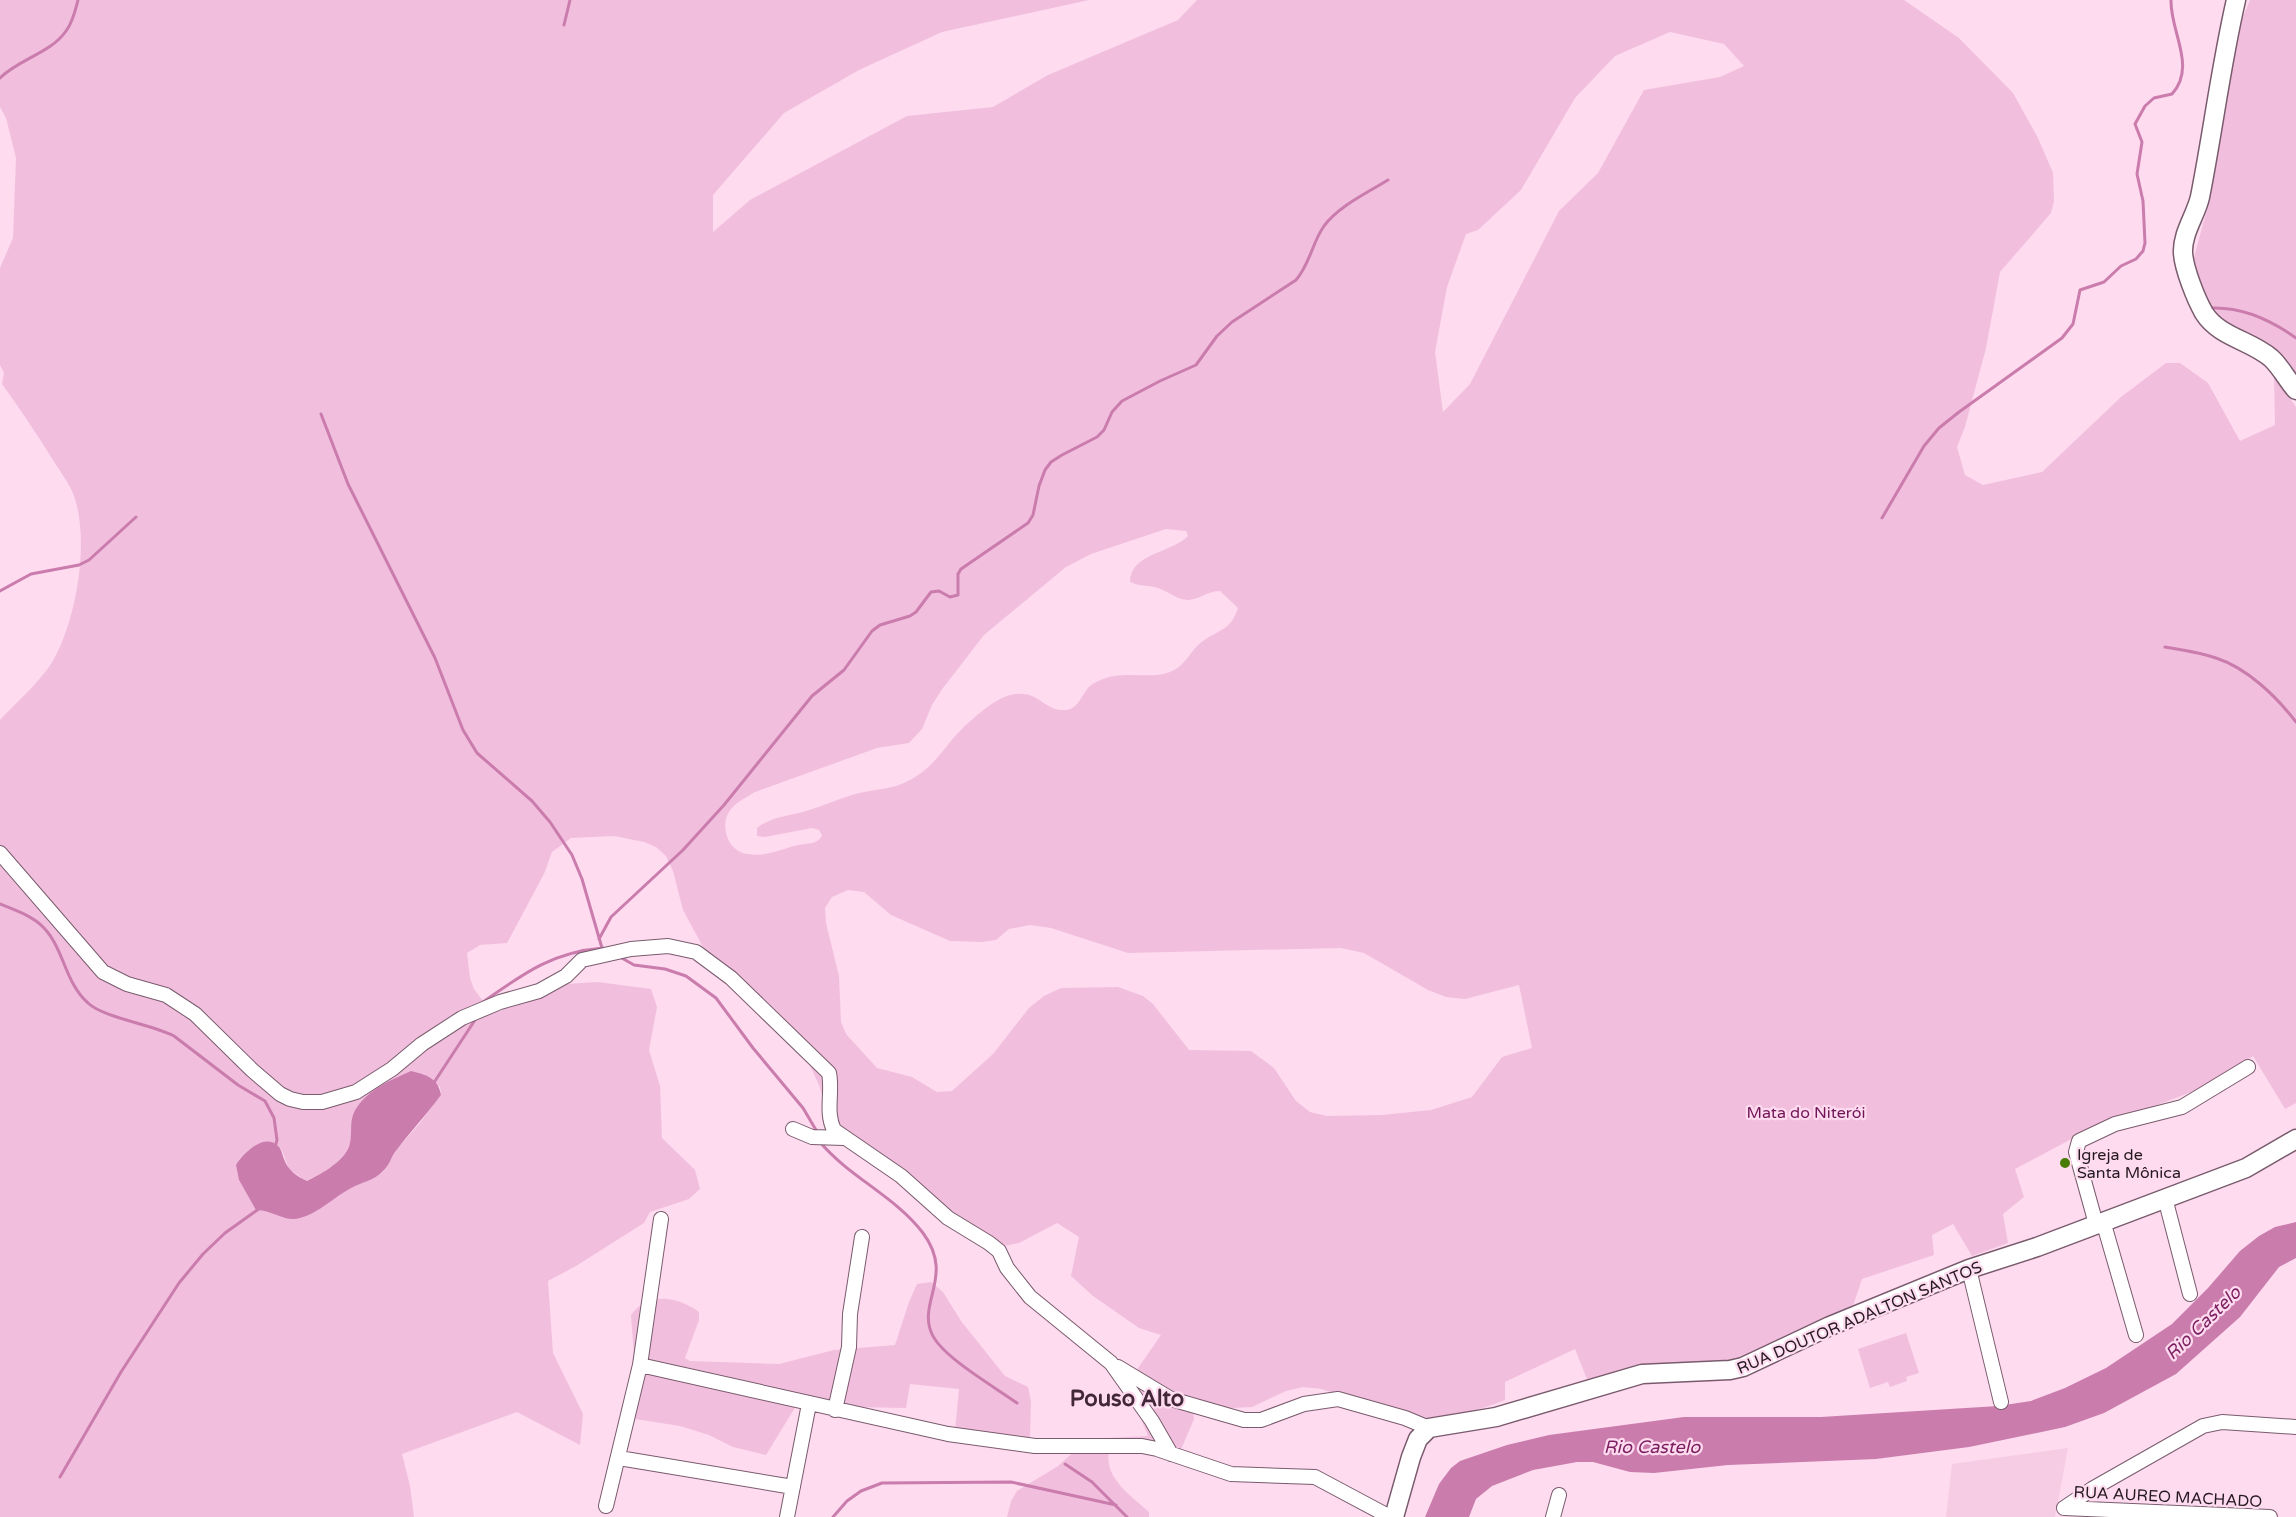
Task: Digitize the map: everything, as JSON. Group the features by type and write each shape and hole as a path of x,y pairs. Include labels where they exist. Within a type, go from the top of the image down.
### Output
{"main road":[{"path":"2236,0 2223,57 2199,199 2183,244 2183,254 2203,312 2211,322 2222,331 2271,358 2296,390"},
{"name":"RUA DOUTOR ADALTON SANTOS","path":"1429,1428 1496,1418 1642,1374 1730,1370 1743,1367 1830,1326 1969,1269 2037,1247 2246,1168 2296,1139"},
{"path":"1392,1517 1418,1439 1429,1428"}],"street":[{"path":"0,853 103,972 127,984 166,995 195,1014 280,1094 303,1102 322,1102 356,1092 462,1018 500,1002 539,991 566,976 582,960 631,949 678,947 696,952 731,978 829,1073 832,1084 830,1122 834,1130 901,1176 948,1218 999,1251 1007,1268 1030,1297 1111,1363 1170,1400 1244,1420 1261,1420 1304,1404 1338,1399 1405,1418 1429,1428"},
{"path":"2136,1335 2076,1152 2076,1146 2079,1141 2115,1124 2182,1107 2248,1067"},
{"path":"793,1129 812,1137 844,1138"},
{"path":"2165,1198 2190,1294"},
{"path":"606,1506 640,1365 661,1220"},
{"path":"835,1410 849,1347 850,1314 862,1237"},
{"path":"1969,1269 2001,1402"},
{"path":"1111,1363 1152,1421 1171,1454"},
{"path":"640,1365 948,1434 1035,1446 1142,1446 1231,1474 1315,1477 1392,1517"},
{"path":"787,1517 809,1404"},
{"path":"2063,1512 2092,1490 2204,1426 2222,1422 2296,1427"},
{"path":"618,1458 793,1487"},
{"path":"1553,1517 1559,1495"},
{"name":"RUA AUREO MACHADO","path":"2063,1512 2270,1517"}],"shaded area":[{"path":"2068,1448 2055,1517 1946,1517 1952,1464"}],"green space":[{"name":"Mata do Niterói","path":"0,0 1089,0 942,32 859,70 784,113 713,195 713,232 750,200 907,116 993,107 1048,75 1178,20 1197,0 1904,0 1959,38 2013,93 2038,138 2053,173 2054,201 2051,213 2000,272 1986,348 1965,427 1957,447 1965,475 1983,485 2042,472 2121,397 2166,363 2180,363 2208,383 2240,441 2275,425 2274,376 2296,407 2296,1103 2285,1109 2253,1056 2204,1087 2077,1136 2015,1169 2024,1197 2003,1214 2008,1243 1972,1256 1953,1224 1932,1235 1934,1255 1862,1279 1852,1309 1761,1356 1589,1384 1575,1349 1505,1382 1505,1400 1463,1413 1419,1419 1321,1389 1303,1387 1286,1391 1252,1407 1232,1408 1212,1405 1191,1396 1194,1419 1177,1459 1135,1448 1109,1451 1111,1470 1115,1478 1127,1493 1149,1512 1149,1517 1007,1517 1011,1501 1017,1491 1058,1466 1088,1439 1148,1436 1127,1384 1161,1335 1139,1328 1093,1296 1071,1276 1079,1237 1057,1223 1019,1243 1004,1246 928,1211 845,1136 833,1130 819,1085 800,1044 735,984 703,947 683,910 673,871 666,856 656,847 644,842 614,836 571,838 552,852 544,874 507,943 480,945 467,953 470,978 474,989 483,1001 485,1016 531,1000 565,984 598,982 651,989 657,1007 649,1050 660,1086 662,1138 695,1170 700,1189 689,1199 650,1212 644,1223 548,1281 553,1353 583,1414 580,1445 517,1412 402,1454 410,1486 414,1517 0,1517 0,720 36,683 54,659 69,622 75,599 81,553 78,509 72,491 35,431 2,384 4,373 0,365 0,268 13,238 16,158 6,118 0,107","holes":["1670,32 1724,44 1744,66 1720,77 1644,90 1598,173 1559,211 1470,384 1443,412 1435,352 1447,287 1466,234 1478,230 1521,190 1575,98 1615,56","1166,529 1186,531 1188,536 1181,542 1144,559 1137,565 1132,572 1130,582 1158,588 1184,600 1220,591 1238,608 1228,625 1203,641 1180,666 1170,672 1154,675 1111,676 1091,685 1076,705 1066,710 1058,710 1026,694 1007,696 993,703 977,716 932,764 908,781 889,788 855,794 810,810 773,819 757,828 757,836 765,837 812,828 819,830 822,835 815,842 755,855 741,852 730,843 725,829 728,814 737,803 755,792 877,748 909,743 922,729 932,705 943,688 984,635 1066,567 1091,554","848,890 864,892 891,915 950,941 996,940 1009,929 1030,925 1051,928 1128,953 1341,948 1364,953 1428,990 1446,997 1465,999 1519,985 1532,1048 1502,1057 1472,1097 1431,1110 1382,1115 1327,1116 1310,1112 1296,1101 1274,1068 1251,1051 1189,1050 1153,1004 1143,996 1118,987 1061,988 1044,996 1029,1008 993,1054 952,1091 937,1092 912,1077 877,1068 846,1034 841,1022 839,976 826,923 825,908 832,897","440,1086 441,1095 397,1149 385,1170 373,1179 351,1187 319,1209 283,1218 269,1211 256,1209 239,1180 281,1148 289,1169 306,1181 319,1175 344,1156 348,1150 353,1115"]},
{"path":"2250,0 2296,0 2296,381 2215,324 2192,265 2211,194 2231,55 2238,29"},
{"path":"931,1282 943,1292 961,1321 1005,1376 1028,1387 1031,1401 1030,1437 1001,1442 955,1431 959,1389 910,1384 906,1408 796,1406 766,1455 733,1447 709,1435 680,1426 635,1419 641,1378 634,1356 631,1315 646,1303 654,1300 672,1300 681,1302 699,1312 699,1320 685,1358 690,1361 779,1364 834,1350 895,1345 917,1284"},
{"path":"1906,1333 1919,1373 1906,1377 1907,1381 1890,1387 1888,1382 1870,1388 1858,1349"}],"water":[{"path":"411,1071 431,1078 440,1089 441,1095 400,1145 387,1167 372,1179 351,1188 314,1212 300,1218 289,1219 256,1210 239,1180 236,1165 249,1150 260,1143 272,1142 280,1149 290,1169 307,1181 333,1166 344,1155 350,1143 353,1115 363,1100 378,1088"},
{"name":"Rio Castelo","path":"2296,1222 2296,1258 2279,1267 2240,1317 2176,1374 2104,1413 2065,1427 1969,1447 1876,1459 1728,1465 1654,1473 1630,1472 1593,1462 1577,1462 1533,1470 1492,1486 1476,1499 1469,1517 1425,1517 1439,1484 1451,1468 1460,1461 1507,1445 1549,1435 1684,1417 1821,1417 1998,1406 2031,1401 2106,1368 2172,1324 2208,1288 2240,1251 2275,1227"}],"waterway":[{"path":"0,78 60,39 74,16 78,0"},
{"path":"564,25 570,0"},
{"path":"1882,518 1924,446 1939,428 2062,338 2073,324 2080,290 2104,282 2121,266 2136,259 2143,251 2145,243 2143,201 2137,174 2142,142 2135,124 2145,106 2154,98 2172,94 2179,83 2182,60 2171,0"},
{"path":"599,939 611,917 683,850 724,805 812,696 844,670 872,631 880,625 910,616 916,612 931,592 939,591 950,597 958,595 958,574 961,569 1028,523 1033,515 1045,470 1051,462 1097,437 1104,430 1112,412 1122,401 1196,365 1217,336 1232,322 1296,280 1305,267 1324,226 1337,212 1388,180"},
{"path":"2212,308 2246,312 2277,326 2296,338"},
{"path":"321,414 348,484 435,658 463,730 477,753 532,801 550,822 572,855 582,879 602,948"},
{"path":"0,591 31,574 79,565 89,560 136,517"},
{"path":"2165,647 2210,656 2239,669 2270,693 2296,722"},
{"path":"0,904 18,911 44,928 51,936 74,986 88,1003 105,1013 174,1036 238,1085 265,1101 274,1118 277,1140 275,1147"},
{"path":"483,1002 525,974 553,959 585,950 603,948"},
{"path":"620,957 634,965 665,969 686,976 716,998 753,1048 803,1108 816,1130"},
{"path":"433,1084 477,1017"},
{"path":"820,1142 844,1166 899,1208 923,1233 932,1248 936,1262 936,1275 929,1311 932,1334 957,1362 1017,1403"},
{"path":"60,1477 121,1372 179,1283 203,1254 225,1233 260,1208"},
{"path":"1065,1464 1092,1482 1127,1517"},
{"path":"833,1517 847,1501 861,1491 882,1483 1011,1482 1116,1505"}],"place":[{"name":"Igreja de Santa Mônica","path":"2065,1163"}],"district":[{"name":"Pouso Alto","path":"1127,1398"}]}
